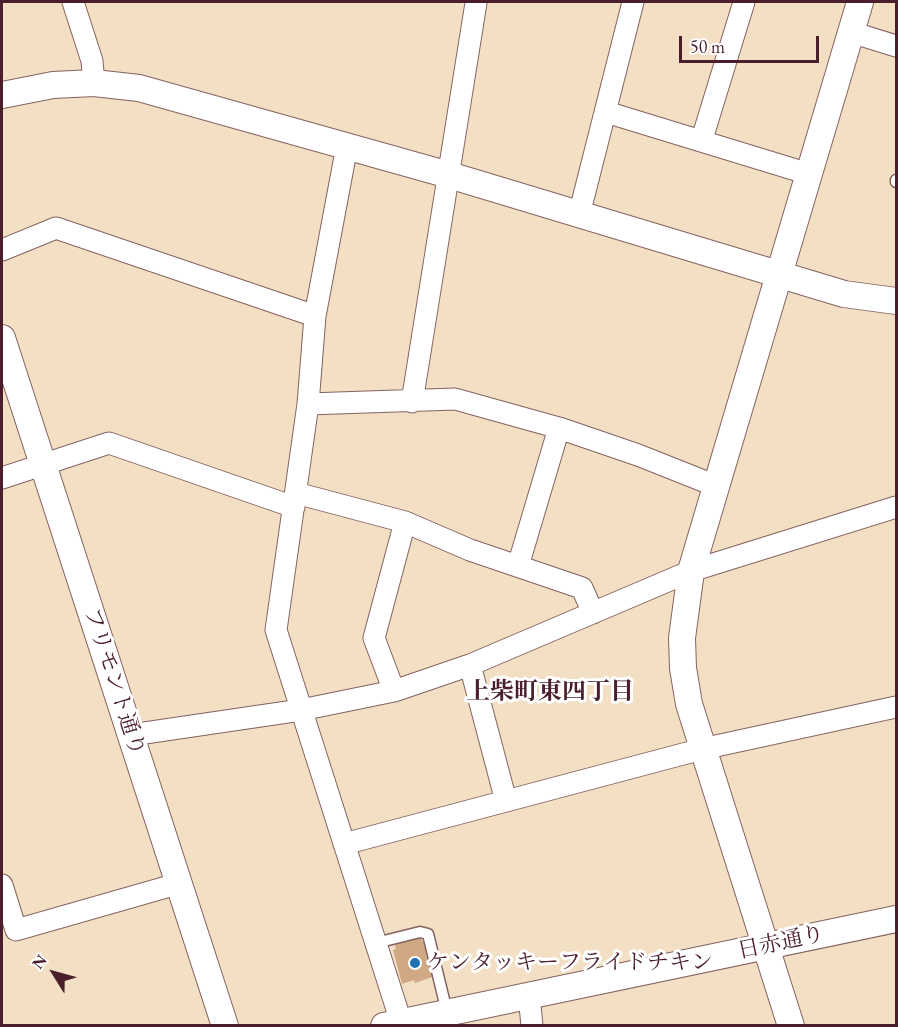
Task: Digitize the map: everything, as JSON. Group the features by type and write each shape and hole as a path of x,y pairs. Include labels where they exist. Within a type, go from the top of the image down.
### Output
{"street":[{"path":"73,2 92,61 94,83"},
{"path":"412,402 475,2"},
{"path":"579,214 633,2"},
{"path":"702,139 744,2"},
{"path":"791,1026 689,704 683,668 685,607 691,571 860,2"},
{"path":"851,32 897,46"},
{"path":"2,95 53,85 94,83 139,88 449,175 844,294 897,301"},
{"path":"606,112 702,139 809,174"},
{"path":"346,146 315,316 308,404 276,630 376,943 392,1024"},
{"path":"2,250 56,228 315,316"},
{"name":"フリモント通り","path":"2,338 177,884 225,1026"},
{"path":"308,404 455,399 558,428 638,455 716,486"},
{"path":"518,566 558,428"},
{"path":"2,478 109,443 295,500 405,522 470,550 582,588 593,613"},
{"path":"131,735 301,710 394,692 470,665 691,571 897,507"},
{"path":"394,692 374,638 405,522"},
{"path":"470,665 506,801"},
{"path":"344,843 702,749 897,708"},
{"path":"2,885 16,930 177,884"},
{"name":"日赤通り","path":"392,1024 897,919"},
{"path":"529,995 532,1026"}],"lane":[{"path":"376,943 420,932 428,934 447,1012"}],"building":[{"name":"ケンタッキーフライドチキン","path":"419,935 423,942 426,941 435,976 415,983 414,980 402,984 393,950 396,949 394,942"}],"place":[{"name":"ケンタッキーフライドチキン","path":"415,963"}],"district":[{"name":"上柴町東四丁目","path":"550,692"}]}
